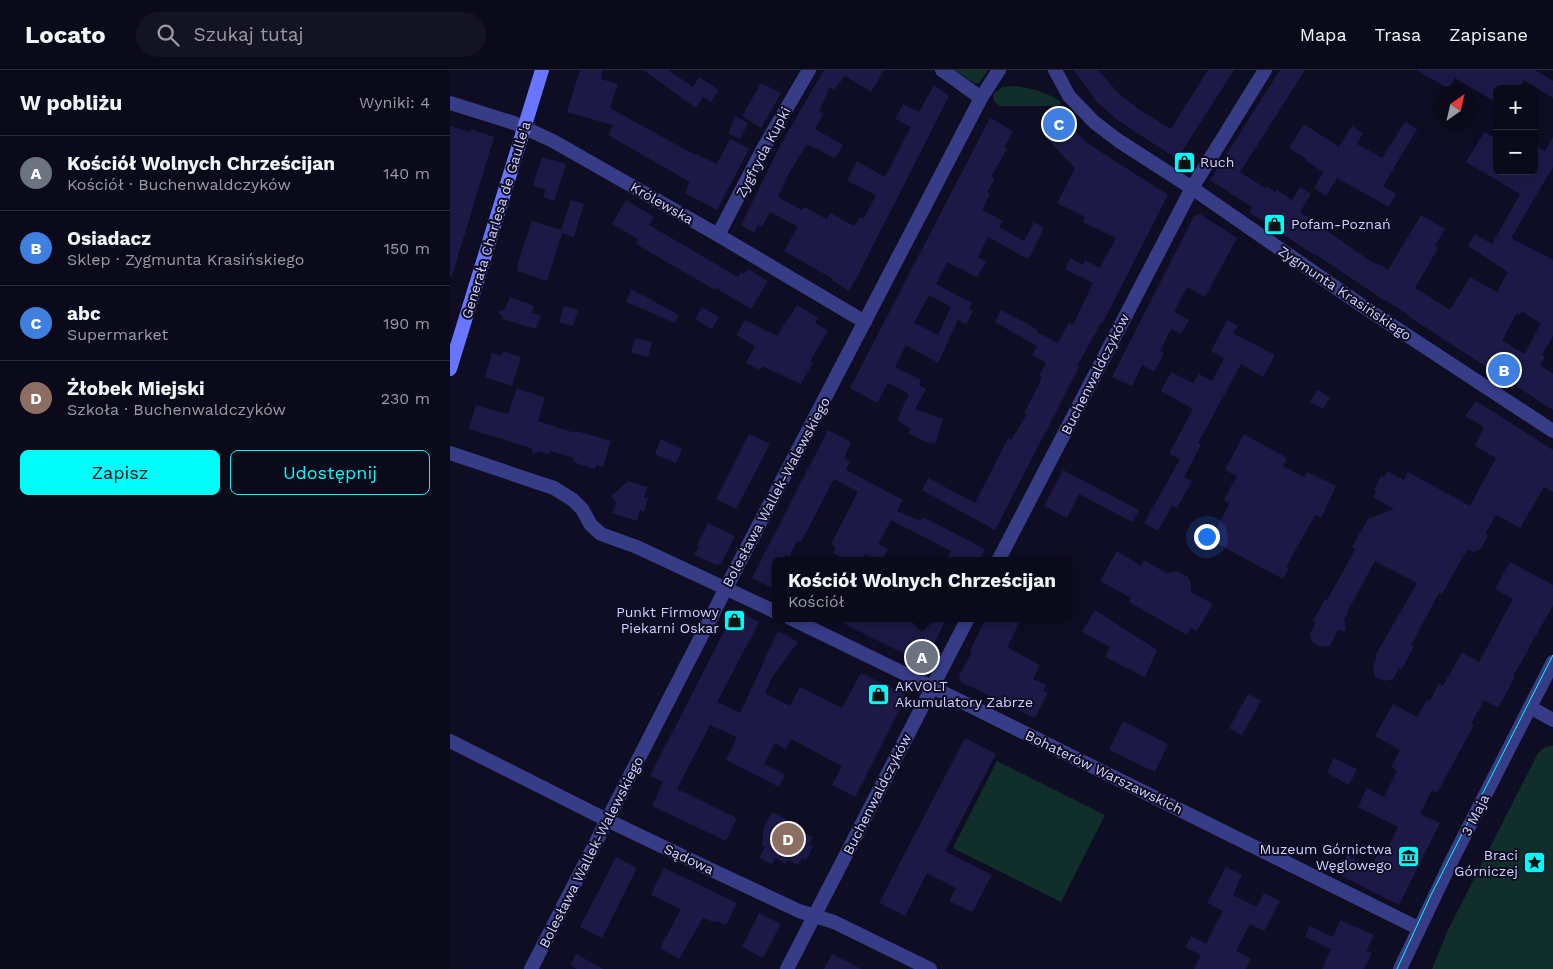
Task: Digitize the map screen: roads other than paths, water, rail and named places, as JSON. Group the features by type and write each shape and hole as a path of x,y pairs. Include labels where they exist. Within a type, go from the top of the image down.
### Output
{"main road":[{"name":"Generała Charlesa de Gaulle'a","path":"450,369 542,70"}],"street":[{"name":"Zygfryda Kupki","path":"718,236 764,147 809,70"},
{"path":"942,70 981,98"},
{"name":"Bolesława Wallek-Walewskiego","path":"531,969 726,588 981,98 999,70"},
{"name":"Zygmunta Krasińskiego","path":"1055,70 1069,96 1094,122 1118,141 1192,188 1361,304 1553,431"},
{"name":"Buchenwaldczyków","path":"1000,557 1192,188 1266,70"},
{"name":"Królewska","path":"450,104 524,128 553,141 865,322"},
{"path":"450,453 554,488 573,500 582,509 592,526 601,534 637,547 772,610"},
{"name":"Bohaterów Warszawskich","path":"798,622 1418,928"},
{"name":"Buchenwaldczyków","path":"787,969 966,622"},
{"name":"3 Maja","path":"1400,969 1418,928 1553,662"},
{"path":"1530,706 1553,720"},
{"name":"Sądowa","path":"450,742 607,820 799,911 834,922 930,969"}],"tram line":[{"path":"1397,969 1431,895 1553,655"}],"place":[{"name":"abc","path":"1059,124"},
{"name":"Ruch","path":"1184,162"},
{"name":"Pofam-Poznań","path":"1275,224"},
{"name":"Osiadacz","path":"1504,370"},
{"name":"Punkt Firmowy Piekarni Oskar","path":"735,620"},
{"name":"Kościół Wolnych Chrześcijan","path":"922,657"},
{"name":"AKVOLT Akumulatory Zabrze","path":"879,694"},
{"name":"Żłobek Miejski","path":"788,839"},
{"name":"Muzeum Górnictwa Węglowego","path":"1408,857"},
{"name":"Braci Górniczej","path":"1534,863"}]}
